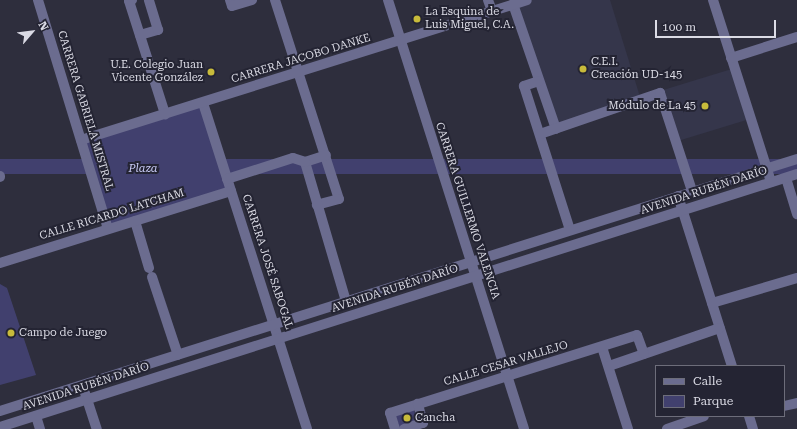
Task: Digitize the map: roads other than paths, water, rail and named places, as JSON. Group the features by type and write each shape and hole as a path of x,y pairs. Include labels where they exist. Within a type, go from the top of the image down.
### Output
{"street":[{"name":"CARRERA GABRIELA MISTRAL","path":"38,0 108,229"},
{"path":"132,0 129,1 165,114"},
{"path":"140,35 158,30 149,0"},
{"path":"230,0 232,6 252,0"},
{"path":"275,0 300,72 339,199 317,205"},
{"name":"CARRERA GUILLERMO VALENCIA","path":"388,0 524,429"},
{"path":"488,0 492,11"},
{"name":"CARRERA JACOBO DANKE","path":"82,140 527,0"},
{"path":"713,0 771,182"},
{"path":"513,4 556,129"},
{"path":"731,58 797,37"},
{"path":"539,81 524,86 570,230"},
{"path":"540,134 660,94 692,191"},
{"name":"CARRERA JOSÉ SABOGAL","path":"203,102 307,429"},
{"path":"227,179 293,158 305,162 326,156"},
{"name":"AVENIDA RUBÉN DARÍO","path":"0,411 797,159"},
{"path":"305,162 346,301"},
{"name":"AVENIDA RUBÉN DARÍO","path":"0,427 797,174"},
{"path":"786,178 797,214"},
{"name":"CALLE RICARDO LATCHAM","path":"0,263 231,191"},
{"path":"678,196 732,365"},
{"path":"135,221 150,272 178,355"},
{"path":"712,303 796,280"},
{"path":"609,366 720,328"},
{"name":"CALLE CESAR VALLEJO","path":"395,429 390,413 637,335 644,354"},
{"path":"602,347 628,429"},
{"path":"83,385 97,429"},
{"path":"785,406 797,403"},
{"path":"404,429 424,423 418,404"},
{"path":"36,416 40,429"},
{"path":"667,429 701,417"},
{"path":"750,417 753,429"}],"place":[{"name":"La Esquina de Luis Miguel, C.A.","path":"417,19"},
{"name":"C.E.I. Creación UD-145","path":"583,69"},
{"name":"U.E. Colegio Juan Vicente González","path":"211,72"},
{"name":"Módulo de La 45","path":"705,106"},
{"name":"Campo de Juego","path":"11,333"},
{"name":"Cancha","path":"407,418"}],"park label":[{"name":"Plaza","path":"143,169"}]}
